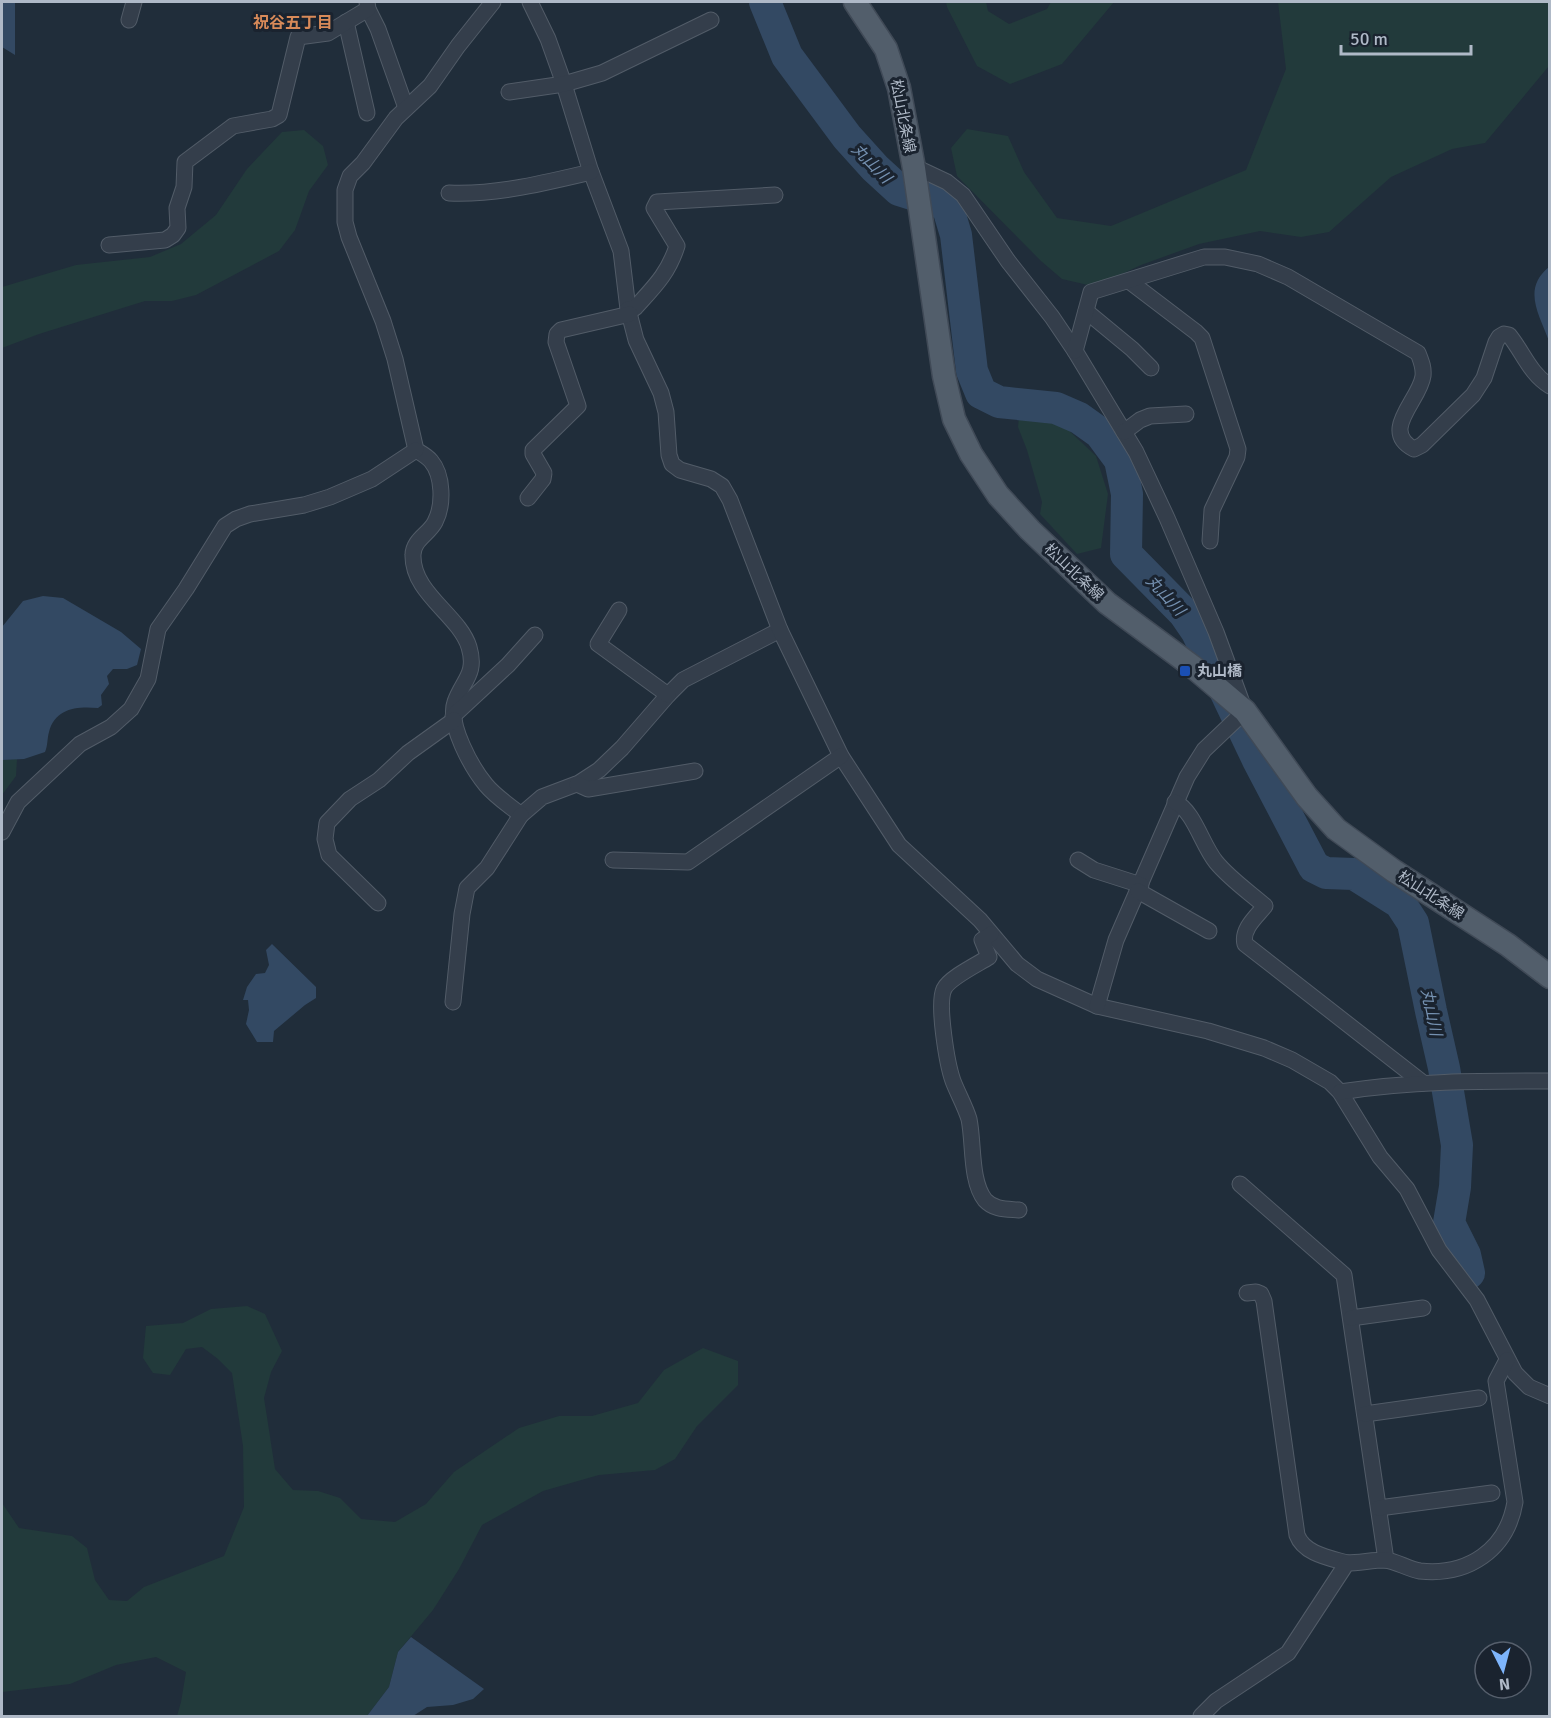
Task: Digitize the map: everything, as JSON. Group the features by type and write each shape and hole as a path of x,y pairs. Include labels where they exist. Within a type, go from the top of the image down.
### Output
{"main road":[{"name":"松山北条線","path":"855,2 886,49 899,88 914,167 944,376 954,418 971,454 998,495 1030,530 1107,603 1192,666 1245,711 1306,797 1336,829 1394,871 1508,945 1550,977"}],"street":[{"path":"129,20 134,2"},
{"path":"493,2 430,86 396,118 363,163 350,176 345,190 344,205 349,237 384,321 395,358 416,450 433,463 441,493 440,508 435,522 417,543 413,554 415,566 432,600 464,635 470,649 472,665 469,679 455,702 455,728 486,785 521,815"},
{"path":"530,2 548,39 591,172 621,251 629,312 636,340 661,393 666,412 669,455 672,464 680,470 711,479 722,486 730,500 780,630 841,756 899,845 980,920 1017,964 1037,979 1097,1006 1208,1031 1264,1048 1315,1072 1330,1082 1340,1092 1380,1156 1407,1189 1439,1250 1477,1300 1515,1373 1529,1387 1550,1396"},
{"path":"110,245 165,240 173,235 178,228 177,208 184,187 185,162 233,126 272,120 279,115 298,37 328,33 367,5 406,108"},
{"path":"509,92 564,84 602,73 711,20"},
{"path":"346,22 367,113"},
{"path":"914,167 947,182 963,195 1008,261 1052,317 1075,351 1136,452 1216,632 1245,711 1204,750 1195,762 1175,802 1116,940 1097,1006"},
{"path":"448,193 477,194 591,172"},
{"path":"528,498 543,479 544,473 533,450 578,406 556,342 557,334 561,330 629,312 660,282 672,261 677,246 654,208 657,202 775,195"},
{"path":"1075,351 1090,292 1204,257 1225,257 1258,264 1288,277 1418,353 1423,363 1420,388 1400,422 1400,434 1406,445 1413,449 1422,445 1473,395 1484,378 1496,342 1504,334 1509,336 1542,381 1550,386"},
{"path":"1128,281 1196,332 1202,339 1233,431 1238,449 1237,457 1212,510 1210,540"},
{"path":"1086,311 1151,368"},
{"path":"1124,432 1140,420 1150,416 1186,414"},
{"path":"2,832 18,802 80,744 111,726 131,709 148,679 158,629 225,526 250,514 304,505 330,497 372,478 416,450"},
{"path":"619,610 598,644 668,695"},
{"path":"453,1002 467,888 488,868 521,815 542,797 577,784 599,770 622,748 683,680 780,630"},
{"path":"378,903 329,855 325,839 327,823 350,799 380,780 408,753 454,718 535,635"},
{"path":"613,860 688,862 841,756"},
{"path":"577,784 588,789 695,771"},
{"path":"1175,802 1186,810 1216,862 1265,906 1249,925 1244,935 1245,944 1422,1083"},
{"path":"1077,860 1094,870 1139,888 1209,931"},
{"path":"991,934 982,940 989,957 950,981 944,989 942,1003 946,1050 952,1079 968,1116 977,1184 985,1199 994,1208 1019,1210"},
{"path":"1340,1092 1422,1083 1497,1080 1550,1081"},
{"path":"1240,1184 1344,1275 1386,1560"},
{"path":"1247,1293 1261,1294 1264,1301 1299,1540 1318,1554 1347,1563 1386,1560 1416,1570 1431,1572 1474,1562 1498,1543 1507,1530 1515,1502 1497,1381 1507,1360"},
{"path":"1351,1318 1423,1308"},
{"path":"1365,1414 1479,1398"},
{"path":"1379,1508 1492,1493"},
{"path":"1201,1716 1216,1701 1288,1653 1347,1563"}],"green space":[{"path":"946,2 986,2 988,11 1009,24 1047,9 1051,2 1114,2 1062,64 1010,84 977,66"},
{"path":"1278,2 1549,2 1549,66 1485,143 1452,149 1391,177 1329,232 1301,237 1260,231 1199,244 1113,278 1088,285 1062,279 1041,261 957,176 951,148 967,129 1008,136 1024,172 1057,218 1111,226 1246,170 1286,69"},
{"path":"304,130 323,146 328,165 309,191 295,230 279,251 196,295 172,301 145,301 2,348 2,287 76,265 150,257 181,244 216,215 247,169 282,132"},
{"path":"1020,406 1064,426 1096,456 1108,494 1101,548 1077,554 1040,514 1042,502 1018,427"},
{"path":"17,759 16,776 2,795 2,760"},
{"path":"247,1306 265,1314 282,1351 271,1372 264,1398 275,1469 293,1490 318,1491 340,1498 361,1519 395,1522 426,1504 454,1472 519,1428 559,1416 592,1416 638,1403 664,1370 703,1348 738,1361 738,1385 697,1426 675,1459 655,1470 599,1475 543,1491 482,1525 459,1569 433,1610 398,1652 389,1687 367,1716 177,1716 186,1672 156,1657 116,1665 70,1684 2,1692 2,1503 19,1528 72,1536 87,1548 95,1580 109,1600 127,1601 144,1587 224,1556 244,1507 243,1446 232,1373 202,1347 186,1349 170,1375 153,1373 143,1358 146,1326 183,1323 211,1309"}],"water":[{"path":"2,2 15,2 15,55 2,47"},
{"path":"1549,267 1549,341 1537,312 1534,293 1541,275"},
{"path":"43,596 63,598 121,632 141,649 137,665 127,669 113,669 107,676 109,684 101,695 102,705 98,708 75,708 56,718 49,732 45,752 24,759 2,760 2,627 23,601"},
{"path":"272,944 316,987 316,998 274,1031 273,1042 257,1042 246,1024 249,1010 248,1000 243,1000 247,987 256,974 265,973 269,965 266,950"},
{"path":"411,1637 484,1689 473,1699 453,1705 427,1707 413,1716 367,1716 389,1687 398,1652"}],"waterway":[{"name":"丸山川","path":"765,2 787,56 847,137 899,190 947,205 956,235 972,371 981,393 999,402 1056,408 1079,418 1100,433 1120,460 1127,494 1126,554 1184,613 1197,632 1258,760 1314,867 1326,873 1354,874 1400,903 1413,923 1444,1068 1457,1145 1455,1187 1449,1223 1465,1255 1469,1273"}],"place":[{"name":"丸山橋","path":"1185,671"}],"district":[{"name":"祝谷五丁目","path":"293,22"}]}
